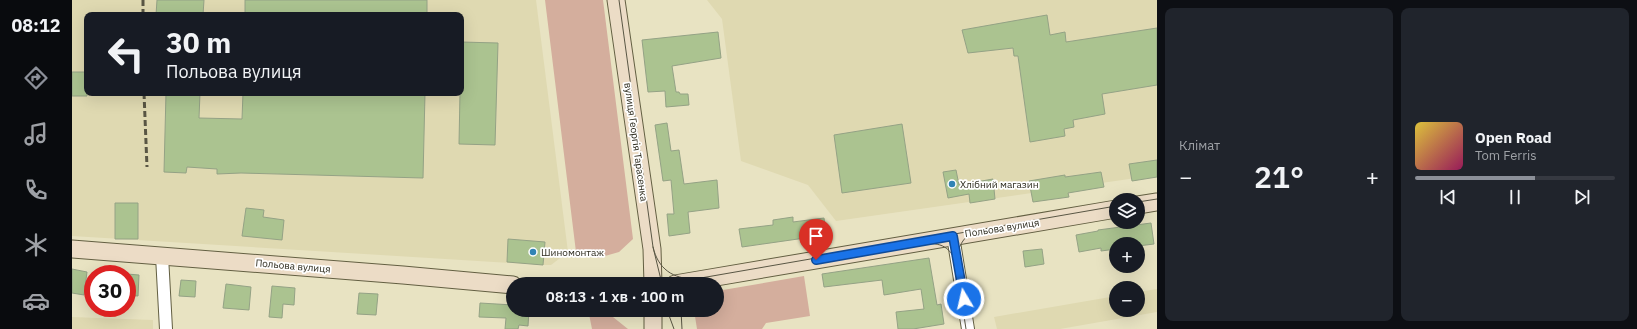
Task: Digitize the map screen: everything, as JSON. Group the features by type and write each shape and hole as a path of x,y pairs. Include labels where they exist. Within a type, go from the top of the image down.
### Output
{"main road":[{"name":"вулиця Георгія Тарасенка","path":"616,0 652,250 653,277"},
{"path":"1145,204 1157,202"},
{"name":"Польова вулиця","path":"716,277 1109,210"},
{"name":"Польова вулиця","path":"72,249 403,275 506,285"},
{"path":"653,317 653,329"}],"street":[{"path":"953,236 968,329"},
{"path":"162,256 166,329"}],"shaded area":[{"path":"72,0 536,0 568,252 551,265 72,236"},
{"path":"545,0 603,0 633,239 619,252 598,258 576,252"},
{"path":"707,0 1157,0 1157,175 836,221 808,185 741,161 722,19"},
{"path":"804,276 810,316 766,323 762,329 697,329 695,317 724,317 724,290"},
{"path":"1157,289 1157,312 1145,314 1145,291"},
{"path":"1109,297 1109,317 1128,317 1060,329 997,329 994,317"},
{"path":"72,317 153,320 153,329 72,329"},
{"path":"590,317 613,317 628,329 592,329"}],"building":[{"path":"157,0 204,0 203,12 156,12"},
{"path":"245,0 427,0 427,12 245,12"},
{"path":"1047,15 1050,35 1065,32 1066,42 1157,28 1157,85 1102,94 1105,114 1073,120 1074,127 1064,129 1065,136 1030,142 1018,56 1014,56 1013,48 968,53 962,30"},
{"path":"718,32 721,58 672,66 676,92 679,92 680,94 688,94 689,105 666,107 665,91 648,92 642,40"},
{"path":"464,42 498,43 495,145 459,144 460,96 464,96"},
{"path":"72,72 84,72 84,96 72,96"},
{"path":"166,96 200,96 199,118 242,119 243,96 425,96 423,178 241,173 217,174 217,169 187,167 186,173 164,172"},
{"path":"667,123 671,151 679,150 684,184 717,180 719,208 688,212 690,233 669,236 667,214 674,214 671,180 663,181 655,125"},
{"path":"902,124 911,183 842,193 834,135"},
{"path":"1157,160 1157,177 1132,181 1129,164"},
{"path":"956,170 959,185 993,179 995,199 970,203 969,194 948,198 943,172"},
{"path":"1101,172 1104,187 1068,193 1069,197 1033,202 1029,181 1065,175 1065,177"},
{"path":"115,203 138,203 138,239 115,239"},
{"path":"246,208 264,210 263,217 284,220 282,240 242,236"},
{"path":"793,217 793,222 824,218 826,235 742,247 739,229 773,225 773,220"},
{"path":"1151,223 1154,244 1145,245 1145,237 1109,237 1109,250 1101,251 1101,248 1079,252 1076,235 1109,229 1145,229 1145,224"},
{"path":"508,239 545,242 543,265 507,262"},
{"path":"1042,249 1044,264 1025,267 1023,251"},
{"path":"929,258 937,305 941,304 944,324 913,329 898,329 896,312 924,309 921,289 884,295 882,280 824,287 822,274"},
{"path":"72,269 84,271 84,295 72,293"},
{"path":"136,275 139,275 138,296 136,296"},
{"path":"181,280 196,281 195,297 179,296"},
{"path":"226,284 251,287 249,310 223,308"},
{"path":"272,286 295,288 294,305 283,304 282,318 269,317"},
{"path":"359,293 378,294 376,315 357,314"},
{"path":"480,303 506,305 506,317 529,317 528,326 519,325 518,329 505,329 506,318 479,317"}],"tram line":[{"path":"619,0 653,247 660,277"},
{"path":"1145,201 1157,199"},
{"path":"653,247 655,255 663,267 673,275 687,279 695,279 1109,207"},
{"path":"956,262 961,244 970,234 975,231"},
{"path":"919,245 937,244 951,252 956,264 966,329"},
{"path":"670,317 674,329"},
{"path":"681,317 682,329"}],"railway":[{"path":"143,0 143,12"},
{"path":"144,96 147,167"}],"place":[{"name":"Хлібний магазин","path":"952,184"},
{"name":"Шиномонтаж","path":"533,252"}],"route":[{"path":"816,260 953,236 964,299"}]}
